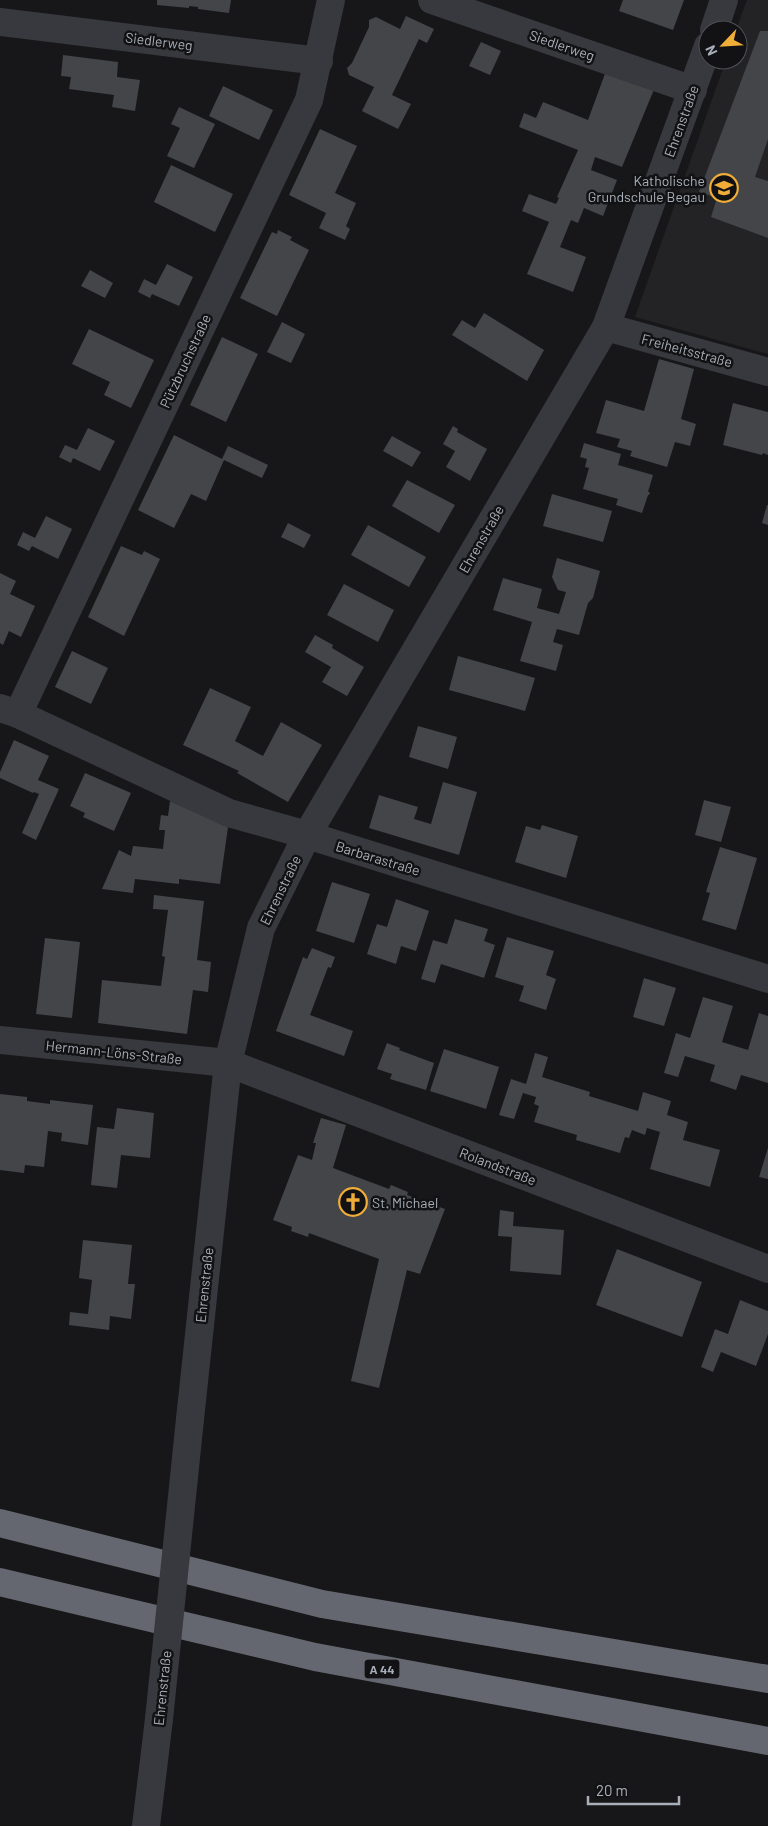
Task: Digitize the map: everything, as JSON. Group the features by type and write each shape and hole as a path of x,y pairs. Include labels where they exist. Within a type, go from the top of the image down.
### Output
{"highway":[{"path":"0,1523 322,1604 768,1679"},
{"name":"A 44","path":"0,1582 315,1656 768,1741"}],"street":[{"name":"Pützbruchstraße","path":"9,711 309,100 331,0"},
{"name":"Siedlerweg","path":"432,0 693,90"},
{"path":"717,20 724,0"},
{"name":"Siedlerweg","path":"0,22 318,61"},
{"name":"Ehrenstraße","path":"146,1826 228,1063 262,928 307,835 606,327 700,70"},
{"name":"Freiheitsstraße","path":"606,327 768,372"},
{"name":"Barbarastraße","path":"9,711 229,813 307,835 768,979"},
{"name":"Hermann-Löns-Straße","path":"0,1040 228,1063"},
{"name":"Rolandstraße","path":"228,1063 768,1269"}],"shaded area":[{"name":"Katholische Grundschule Begau","path":"747,0 768,0 768,354 635,317 722,70 748,70 748,20 740,20"}],"building":[{"path":"157,0 231,0 229,13 189,6 189,8 157,5"},
{"path":"623,0 684,0 673,30 619,11"},
{"path":"406,16 434,29 427,43 419,39 392,95 411,104 398,129 362,111 374,87 349,75 347,68 352,63 369,27 369,20 376,17 400,29"},
{"path":"760,31 768,31 768,139 755,177 768,181 768,238 711,217 717,198 699,192 745,70 748,70 748,63"},
{"path":"481,42 501,51 490,75 469,66"},
{"path":"63,55 118,62 117,77 140,80 135,111 112,107 114,95 69,89 71,77 61,76"},
{"path":"606,71 655,87 622,167 595,157 591,170 617,180 603,216 584,208 578,223 571,220 560,247 586,257 573,292 527,274 549,222 522,211 529,194 556,204 559,198 557,197 578,150 519,127 524,113 536,118 543,102 588,120"},
{"path":"223,86 273,110 259,140 209,116"},
{"path":"179,107 215,124 194,168 167,156 180,128 171,124"},
{"path":"320,129 357,146 335,193 356,203 346,226 350,229 345,240 319,228 326,213 289,195"},
{"path":"171,165 233,194 215,232 154,202"},
{"path":"278,230 292,237 290,240 309,250 277,316 240,298 272,232 277,234"},
{"path":"167,264 193,277 179,306 152,294 150,298 138,292 144,279 156,285"},
{"path":"90,270 113,283 105,298 81,286"},
{"path":"484,313 544,350 527,381 452,335 462,320 475,328"},
{"path":"282,322 305,334 291,363 267,352"},
{"path":"89,329 154,360 131,408 104,395 110,382 72,364"},
{"path":"222,337 258,354 226,422 190,405"},
{"path":"659,359 694,369 681,419 696,424 690,446 675,442 667,467 630,456 632,451 617,447 620,439 596,433 606,400 644,411"},
{"path":"733,403 768,412 768,455 723,445"},
{"path":"453,426 458,429 457,432 487,449 470,481 446,467 455,451 443,444"},
{"path":"88,428 115,441 100,471 73,458 71,463 59,457 65,445 77,450"},
{"path":"174,435 222,459 228,446 268,465 262,478 224,460 206,501 191,494 174,528 138,510"},
{"path":"392,436 421,452 412,467 383,451"},
{"path":"584,443 621,454 618,465 653,475 648,492 650,492 642,513 616,505 618,499 583,489 589,468 585,467 587,459 580,457"},
{"path":"407,480 455,505 439,533 392,506"},
{"path":"552,494 612,511 603,542 543,526"},
{"path":"768,505 768,525 762,523"},
{"path":"46,516 72,529 58,559 32,546 29,551 17,545 23,532 35,538"},
{"path":"288,523 311,535 304,548 281,537"},
{"path":"368,525 426,557 409,587 351,555"},
{"path":"121,546 142,555 144,551 160,559 124,636 88,617"},
{"path":"557,558 600,571 593,598 588,603 579,635 557,629 553,642 563,645 556,671 520,661 532,622 493,610 503,578 542,589 537,608 559,614 566,592 558,590 552,577"},
{"path":"0,573 16,581 10,594 35,606 21,637 9,631 3,645 0,643"},
{"path":"344,584 394,610 378,642 327,615"},
{"path":"315,635 333,645 332,648 364,667 347,696 322,682 331,667 305,652"},
{"path":"72,651 108,668 91,704 55,687"},
{"path":"458,656 535,678 525,711 449,690"},
{"path":"210,688 251,707 235,741 263,756 281,722 322,745 288,802 237,773 239,771 183,745"},
{"path":"418,726 457,737 448,769 409,757"},
{"path":"14,740 49,756 38,780 59,789 36,840 22,833 39,794 0,778 0,772"},
{"path":"85,773 131,793 114,831 83,817 85,813 70,806"},
{"path":"443,782 477,792 459,855 369,828 379,795 418,807 414,819 431,824"},
{"path":"704,800 731,807 721,842 695,835"},
{"path":"170,801 228,827 220,884 179,879 179,884 135,879 133,893 102,889 119,850 131,856 133,846 163,849 165,830 159,830 161,815 168,816"},
{"path":"542,825 578,836 566,878 515,862 526,826 540,830"},
{"path":"720,847 757,858 736,930 702,920 710,893 706,892"},
{"path":"332,882 370,894 354,943 316,931"},
{"path":"154,895 204,901 197,960 211,962 208,992 193,990 187,1034 98,1023 102,980 161,986 165,957 162,956 168,910 153,909"},
{"path":"396,899 429,911 416,951 401,946 396,964 367,954 377,924 387,927"},
{"path":"455,919 488,929 484,941 495,945 484,978 441,964 435,983 421,979 433,940 447,944"},
{"path":"507,937 554,951 546,975 556,979 546,1010 519,1001 524,986 495,977"},
{"path":"45,938 80,942 72,1018 36,1014"},
{"path":"312,948 335,957 331,968 328,967 310,1015 353,1031 344,1056 276,1031 303,957 307,959"},
{"path":"644,978 676,988 664,1026 633,1017"},
{"path":"703,997 733,1006 722,1042 748,1050 759,1013 768,1016 768,1083 741,1075 736,1090 710,1081 715,1065 685,1056 678,1077 664,1073 676,1033 690,1038"},
{"path":"387,1043 400,1048 399,1050 434,1063 426,1090 390,1079 392,1074 377,1069"},
{"path":"444,1049 499,1067 486,1109 430,1091"},
{"path":"535,1053 548,1057 542,1077 590,1092 589,1096 638,1111 643,1092 671,1101 667,1115 688,1122 683,1140 720,1150 710,1187 650,1169 660,1132 647,1128 645,1135 632,1130 629,1138 625,1137 620,1153 576,1140 577,1135 534,1122 539,1106 534,1104 536,1097 523,1093 514,1119 499,1115 511,1079 526,1084"},
{"path":"0,1094 27,1097 27,1101 50,1104 50,1100 93,1105 88,1145 61,1141 62,1133 48,1131 44,1167 25,1165 24,1173 0,1170"},
{"path":"117,1108 154,1113 150,1158 121,1155 117,1188 91,1185 97,1127 114,1129"},
{"name":"St. Michael","path":"321,1118 346,1125 333,1168 389,1189 391,1185 408,1192 407,1195 445,1209 420,1274 407,1270 379,1388 351,1381 379,1259 309,1233 308,1237 291,1231 292,1227 273,1220 298,1155 312,1160 316,1143 313,1143"},
{"path":"768,1148 768,1179 759,1177"},
{"path":"500,1210 514,1212 513,1226 564,1230 561,1275 510,1271 512,1237 498,1236"},
{"path":"83,1240 132,1245 128,1284 135,1284 131,1319 110,1316 109,1330 69,1325 70,1312 88,1314 92,1280 79,1278"},
{"path":"617,1249 702,1282 682,1337 596,1305"},
{"path":"740,1300 768,1311 768,1334 756,1366 721,1352 713,1372 701,1367 715,1329 728,1334"}],"place":[{"name":"Katholische Grundschule Begau","path":"724,188"},
{"name":"St. Michael","path":"353,1202"}]}
